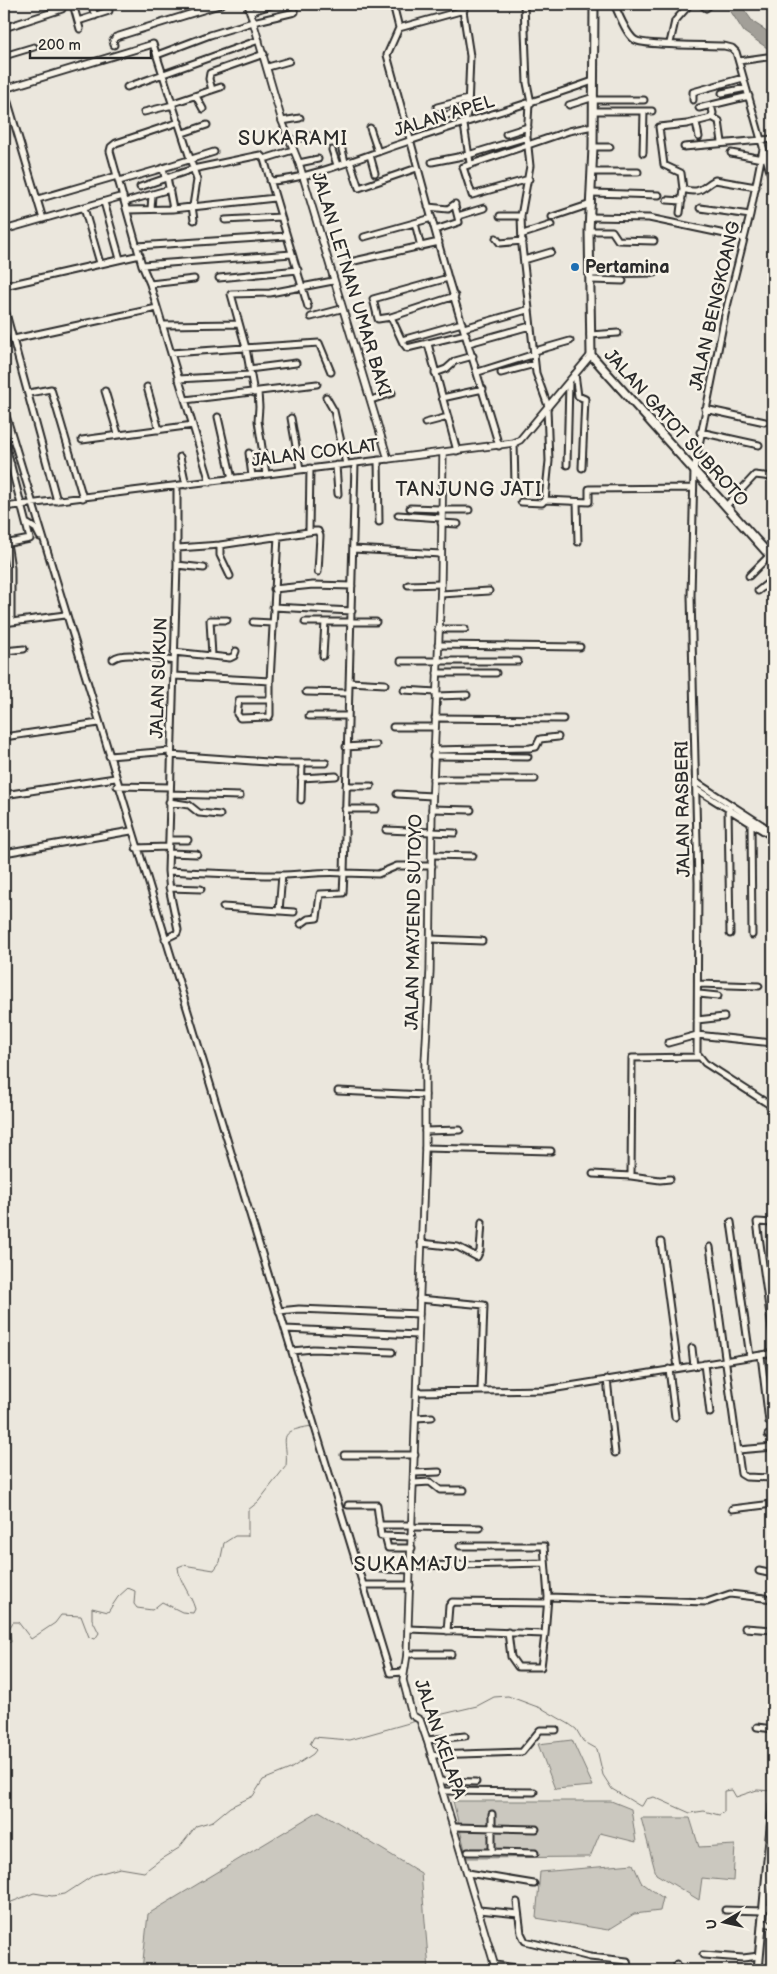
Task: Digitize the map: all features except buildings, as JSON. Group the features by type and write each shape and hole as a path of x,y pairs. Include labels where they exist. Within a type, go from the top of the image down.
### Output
{"main road":[{"name":"JALAN GATOT SUBROTO","path":"594,4 594,147 589,231 591,355 772,557"},
{"path":"758,1970 773,1805"}],"street":[{"path":"73,4 80,29"},
{"path":"91,4 95,16"},
{"path":"114,45 113,41 116,37 222,4"},
{"name":"JALAN LETNAN UMAR BAKI","path":"248,4 282,121 299,163 341,308 388,459"},
{"path":"250,12 274,4"},
{"path":"393,4 399,28 387,55 448,278 499,446"},
{"path":"524,4 527,83 530,104 527,137 529,179 521,216 527,310 535,352 538,384 548,407 549,461 545,500"},
{"path":"614,4 634,39 652,44 670,43 732,48 739,61 773,182"},
{"path":"670,43 675,21 690,4"},
{"path":"701,4 706,8 711,4"},
{"path":"399,28 463,7 470,56 468,110 464,125 470,163"},
{"path":"4,28 62,9"},
{"path":"78,21 109,11"},
{"path":"157,55 210,35 294,12"},
{"path":"127,87 259,40"},
{"path":"43,219 4,89 153,44 197,180 193,206 194,220"},
{"path":"4,56 34,47"},
{"path":"212,90 208,79 210,73 264,54"},
{"path":"739,61 767,56"},
{"path":"268,68 288,61"},
{"path":"693,100 693,92 743,78"},
{"name":"JALAN APEL","path":"270,181 288,180 370,155 410,140 530,104 593,81"},
{"path":"144,112 221,87"},
{"path":"722,94 746,88"},
{"path":"196,96 202,109"},
{"path":"700,108 749,96"},
{"path":"437,107 468,99"},
{"path":"569,105 594,99 644,100"},
{"path":"711,105 712,117"},
{"path":"443,116 468,110"},
{"path":"593,111 652,111"},
{"path":"643,153 644,111"},
{"path":"680,214 683,189 682,172 664,164 659,127 696,122 712,117 719,120 722,142"},
{"path":"282,121 300,118"},
{"path":"179,122 113,144 110,150 142,265 163,325 210,482"},
{"path":"696,122 699,137"},
{"path":"182,133 207,125"},
{"path":"529,179 472,195 463,168 470,163 528,146 569,131 593,126"},
{"path":"506,134 528,127"},
{"path":"370,128 378,152"},
{"path":"290,141 309,136"},
{"path":"339,137 359,188 417,168"},
{"path":"432,162 468,155 527,137"},
{"path":"684,147 722,142 773,139"},
{"path":"594,147 610,147"},
{"name":"JALAN BENGKOANG","path":"694,470 705,408 750,215 763,149"},
{"path":"264,160 293,150"},
{"path":"332,150 337,165"},
{"path":"38,199 164,168 214,152"},
{"path":"731,153 762,159"},
{"path":"140,187 193,169 258,154 264,160 308,307"},
{"path":"370,155 376,173"},
{"path":"299,163 318,159"},
{"path":"164,168 173,209"},
{"path":"592,172 638,172"},
{"path":"683,189 696,191 707,187 715,180 756,188"},
{"path":"125,202 170,189"},
{"path":"592,192 659,195"},
{"path":"151,209 152,195"},
{"path":"4,230 123,196"},
{"path":"127,210 173,209 275,198"},
{"path":"667,200 682,201"},
{"path":"104,202 120,259"},
{"path":"552,218 591,204"},
{"path":"428,207 448,209 455,205 458,224 435,230"},
{"path":"84,208 100,263"},
{"path":"458,216 484,208"},
{"path":"700,208 750,215"},
{"path":"500,216 521,216"},
{"path":"225,220 281,217"},
{"path":"590,217 649,218 744,238"},
{"path":"364,237 432,218"},
{"path":"415,223 421,247"},
{"path":"523,234 551,225"},
{"path":"589,231 612,231 618,240 654,241"},
{"path":"137,246 287,236"},
{"path":"496,238 500,244 523,241"},
{"path":"350,262 439,242"},
{"path":"524,260 551,252"},
{"path":"142,265 292,254"},
{"path":"4,286 140,255"},
{"path":"219,278 298,270"},
{"path":"591,277 655,273"},
{"path":"591,277 623,281"},
{"path":"448,278 372,299 378,319 391,318 455,296"},
{"path":"150,284 194,280"},
{"path":"266,474 258,421 260,407 232,294 270,293 333,281"},
{"path":"4,306 57,501"},
{"path":"14,339 157,308"},
{"path":"311,318 341,308"},
{"path":"402,340 527,310"},
{"path":"391,318 408,348 466,334"},
{"path":"163,325 239,324"},
{"path":"469,343 530,326"},
{"path":"590,335 618,333"},
{"path":"478,372 570,341"},
{"path":"171,353 319,342 330,372"},
{"path":"428,344 458,451"},
{"path":"515,484 514,443 520,440 591,355"},
{"path":"435,373 446,369 455,361 473,356"},
{"path":"178,379 250,372 296,363"},
{"path":"501,373 535,364"},
{"path":"575,374 578,396 585,399 582,468"},
{"path":"567,465 569,382"},
{"path":"185,400 256,393 317,384"},
{"path":"147,387 159,430"},
{"path":"29,394 51,389 83,498"},
{"path":"442,398 483,389"},
{"path":"105,392 118,434"},
{"path":"371,400 392,393"},
{"path":"326,397 334,411 346,464"},
{"path":"705,408 765,422"},
{"path":"4,411 117,786 316,1428 390,1674 403,1672"},
{"path":"218,417 232,479"},
{"path":"425,422 448,417"},
{"path":"290,418 300,470"},
{"path":"82,440 193,425"},
{"path":"700,432 759,445"},
{"path":"4,440 30,539 6,543 11,568 11,622"},
{"name":"JALAN COKLAT","path":"4,508 514,443"},
{"path":"249,453 252,476"},
{"name":"JALAN MAYJEND SUTOYO","path":"417,1392 432,866 433,753 441,594 443,453"},
{"path":"180,457 186,485"},
{"path":"378,460 379,522"},
{"path":"301,924 308,919 317,918 320,894 343,893 355,463"},
{"path":"4,465 11,464"},
{"path":"336,465 338,494"},
{"path":"309,531 310,468"},
{"name":"JALAN RASBERI","path":"694,470 692,488 691,596 696,782 699,984 697,1035 699,1057"},
{"path":"726,506 755,475 773,477"},
{"name":"JALAN SUKUN","path":"164,939 177,933 178,930 169,888 168,840 178,565 178,486"},
{"path":"521,502 542,503 545,500 589,502 589,489 692,488"},
{"path":"577,502 578,542"},
{"path":"410,508 469,510"},
{"path":"398,516 441,520 458,524"},
{"path":"27,523 38,532 53,570"},
{"path":"178,548 309,531 320,532 318,572"},
{"path":"270,700 239,700 238,718 267,718 270,715 272,623 278,536"},
{"path":"220,544 220,555 230,576"},
{"path":"353,549 441,554"},
{"path":"750,576 772,557"},
{"path":"178,565 204,568"},
{"path":"758,591 773,579"},
{"path":"408,585 441,584"},
{"path":"274,589 305,586 352,586"},
{"path":"441,594 489,591"},
{"path":"273,607 352,611"},
{"path":"4,623 66,615"},
{"path":"212,656 210,620 227,620"},
{"path":"253,622 272,623"},
{"path":"305,622 376,622"},
{"path":"323,656 325,622"},
{"path":"438,629 465,629"},
{"path":"438,645 580,647"},
{"path":"4,652 24,649"},
{"path":"174,652 233,657 236,651"},
{"path":"113,658 133,654 174,661"},
{"path":"401,660 437,662 518,661"},
{"path":"437,673 496,673"},
{"path":"174,676 270,681"},
{"path":"349,682 384,684"},
{"path":"404,690 468,695"},
{"path":"306,692 348,693"},
{"path":"309,716 347,716"},
{"path":"435,718 562,719"},
{"path":"4,737 99,724"},
{"path":"392,727 435,727"},
{"path":"433,753 530,748 536,747 540,739 558,737"},
{"path":"346,747 376,745"},
{"path":"109,756 170,753 302,764 326,763"},
{"path":"433,753 528,758"},
{"path":"301,800 302,764"},
{"path":"301,778 336,776"},
{"path":"4,795 115,778"},
{"path":"433,779 535,779"},
{"path":"696,782 773,832"},
{"path":"117,786 240,796"},
{"path":"346,786 371,786"},
{"path":"696,789 773,837"},
{"path":"397,794 432,796"},
{"path":"169,802 189,805 200,813 220,815"},
{"path":"728,808 730,934"},
{"path":"345,809 376,809"},
{"path":"432,809 471,810"},
{"path":"751,823 752,935"},
{"path":"386,830 455,833"},
{"path":"4,853 131,831"},
{"path":"168,840 188,840"},
{"path":"136,848 197,854"},
{"path":"432,855 473,856"},
{"path":"168,871 282,875 316,871 378,874 396,866 432,866"},
{"path":"279,911 282,875"},
{"path":"169,888 201,889"},
{"path":"223,907 294,912"},
{"path":"430,939 482,941"},
{"path":"699,984 760,986"},
{"path":"699,994 718,996"},
{"path":"697,1020 724,1017"},
{"path":"668,1043 697,1035 773,1043"},
{"path":"631,1176 632,1058 699,1057 773,1107"},
{"path":"338,1091 425,1095"},
{"path":"425,1131 460,1130"},
{"path":"424,1148 551,1151"},
{"path":"593,1174 660,1180 670,1179"},
{"path":"422,1243 458,1247 476,1257 480,1251 482,1222"},
{"path":"731,1222 750,1356"},
{"path":"773,1223 757,1222 773,1336"},
{"path":"661,1242 678,1368"},
{"path":"710,1247 742,1476 773,1478"},
{"path":"419,1299 484,1305 481,1391"},
{"path":"279,1311 299,1309 419,1314"},
{"path":"285,1329 418,1335"},
{"path":"692,1348 694,1366"},
{"path":"292,1351 313,1349 392,1352"},
{"path":"417,1392 545,1390 773,1353"},
{"path":"761,1355 770,1422"},
{"path":"704,1364 710,1413"},
{"path":"669,1369 675,1417"},
{"path":"607,1379 615,1453"},
{"name":"JALAN KELAPA","path":"417,1392 407,1654 403,1672 412,1715 420,1720 427,1740 496,1968"},
{"path":"416,1418 432,1417"},
{"path":"738,1450 773,1447"},
{"path":"344,1455 415,1455"},
{"path":"414,1473 439,1472"},
{"path":"414,1483 430,1482 440,1490 464,1490"},
{"path":"732,1509 773,1504"},
{"path":"348,1505 377,1505 380,1535 412,1537"},
{"path":"379,1525 480,1528"},
{"path":"385,1536 388,1548 412,1548"},
{"path":"460,1546 544,1546 548,1600 541,1667 518,1667 511,1657 508,1632"},
{"path":"380,1569 545,1563"},
{"path":"759,1571 773,1574"},
{"path":"364,1586 410,1585"},
{"path":"447,1631 449,1606 452,1602 548,1600 707,1602 732,1594 773,1599"},
{"path":"746,1628 773,1630"},
{"path":"408,1629 545,1634"},
{"path":"407,1654 451,1654"},
{"path":"757,1727 773,1729"},
{"path":"431,1756 522,1752 540,1730 556,1730"},
{"path":"427,1740 465,1736"},
{"path":"444,1739 445,1756"},
{"path":"440,1782 476,1782"},
{"path":"442,1791 534,1792"},
{"path":"492,1814 492,1852"},
{"path":"454,1827 536,1829"},
{"path":"468,1852 536,1854"},
{"path":"468,1873 534,1884"},
{"path":"517,1902 521,1933 525,1940 590,1957 627,1961 629,1970"},
{"path":"725,1910 773,1908"},
{"path":"479,1910 518,1914"},
{"path":"762,1922 773,1925"},
{"path":"703,1954 743,1958 760,1956"},
{"path":"496,1968 533,1970"}],"shaded area":[{"path":"726,4 740,4 753,22 773,35 773,52 744,32"},
{"path":"572,1740 593,1786 555,1789 538,1744"},
{"path":"453,1801 611,1801 631,1809 636,1842 600,1833 590,1857 467,1858"},
{"path":"319,1811 421,1873 429,1970 142,1970 148,1914"},
{"path":"641,1818 690,1818 699,1847 735,1845 733,1881 702,1878 699,1900 656,1874"},
{"path":"633,1864 641,1882 663,1898 660,1911 634,1914 608,1930 536,1918 540,1872"}],"waterway":[{"path":"4,1644 11,1642 9,1629 13,1622 18,1622 31,1639 55,1623 61,1615 81,1616 89,1637 95,1639 99,1633 92,1619 92,1608 108,1612 118,1597 128,1588 135,1591 134,1604 137,1608 152,1610 162,1602 182,1612 193,1613 195,1609 178,1567 183,1565 214,1570 220,1562 224,1543 235,1536 248,1536 248,1510 258,1502 286,1466 285,1443 287,1434 300,1428 312,1426"},
{"path":"422,1719 477,1706 494,1697 508,1696 543,1709 576,1729 583,1741 597,1749 603,1775 612,1789 640,1806 642,1806 646,1799 654,1797 690,1813 704,1811 719,1815 724,1812 724,1791 732,1790 736,1797 757,1790 773,1791"},
{"path":"4,1905 34,1893 52,1896 65,1894 94,1875 120,1868 144,1872 179,1848 196,1826 213,1821 230,1807 253,1796 263,1780 290,1769 313,1754 316,1750 310,1744 314,1737 349,1740 416,1721"}],"place":[{"name":"Pertamina","path":"575,267"}],"district":[{"name":"SUKARAMI","path":"293,139"},
{"name":"TANJUNG JATI","path":"469,490"},
{"name":"SUKAMAJU","path":"411,1565"}]}
